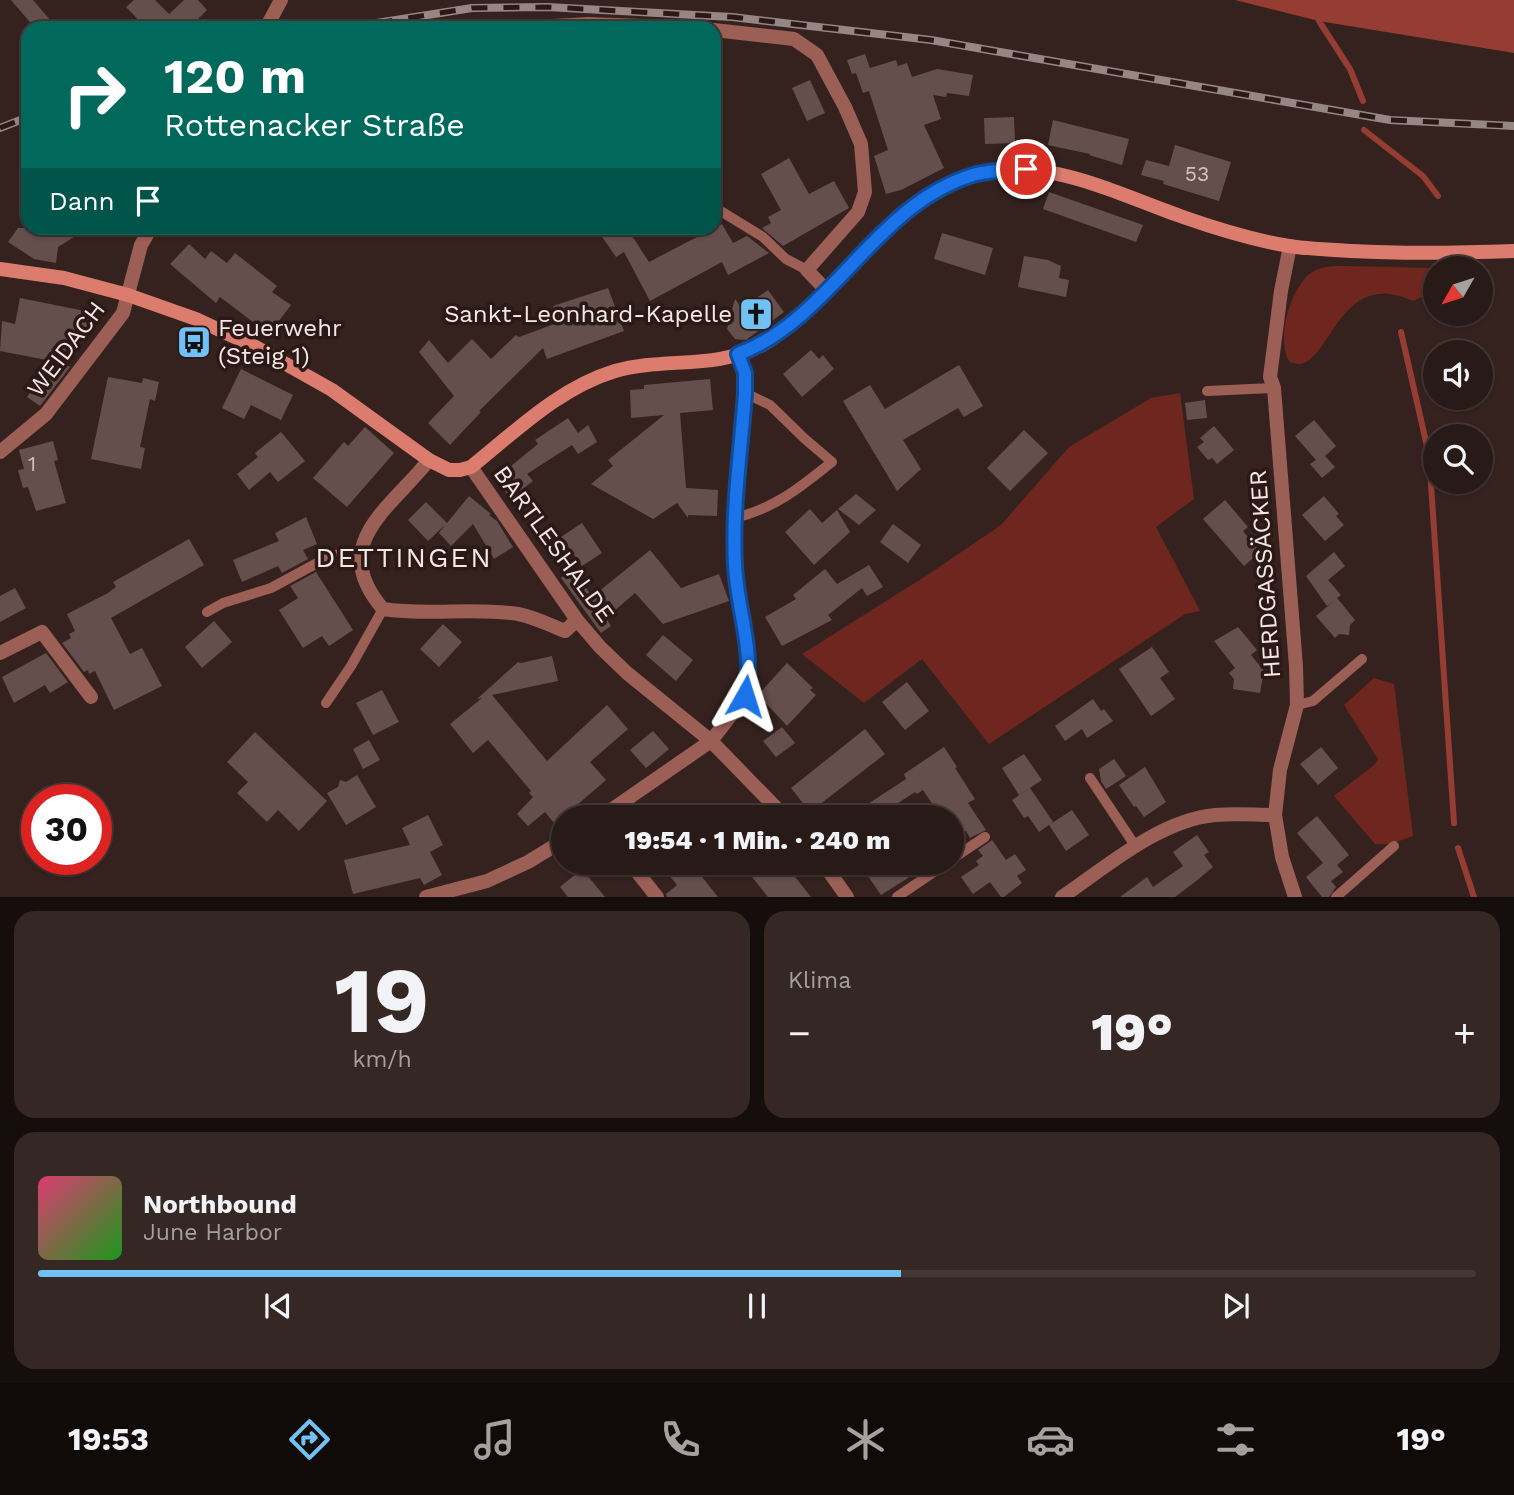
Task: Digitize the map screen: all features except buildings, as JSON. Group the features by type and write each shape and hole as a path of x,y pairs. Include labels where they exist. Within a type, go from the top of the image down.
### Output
{"main road":[{"path":"0,269 64,278 128,295 196,319 254,346 332,390 429,460 449,470 460,470 471,467 557,398 582,384 616,371 645,365 718,360 760,346 784,331 880,234 935,191 976,174 1026,169 1068,175 1211,226 1290,246 1399,253 1514,251"}],"street":[{"path":"269,21 281,0"},
{"path":"721,31 794,39 817,55 861,144 865,192 858,212 807,270 825,290"},
{"name":"WEIDACH","path":"0,452 46,414 123,313 141,245 147,235"},
{"name":"HERDGASSÄCKER","path":"1290,246 1269,377 1274,388 1297,705 1280,770 1275,815 1282,857 1295,897"},
{"path":"618,805 712,741 745,696 750,673 735,566 734,518 745,393 745,373 738,354"},
{"path":"429,460 367,531 359,554 361,574 370,594 383,609 406,613 478,611 521,614 565,631 577,620"},
{"name":"BARTLESHALDE","path":"471,467 577,620 626,673 712,741 773,805"},
{"path":"0,653 42,632 91,697"},
{"path":"1062,897 1162,831 1214,815 1275,815"},
{"path":"426,897 456,893 528,862 551,848"},
{"path":"640,875 657,897"},
{"path":"831,875 847,897"}],"lane":[{"path":"721,210 763,237 786,259 807,270"},
{"path":"1207,391 1274,388"},
{"path":"734,518 754,514 788,497 832,462 770,405 745,393"},
{"path":"207,612 223,603 271,588 332,555 359,554"},
{"path":"326,702 351,666 383,609"},
{"path":"1297,705 1313,701 1363,659"},
{"path":"1090,778 1136,848"},
{"path":"964,851 985,837"},
{"path":"1336,897 1394,846"},
{"path":"897,897 929,875"}],"shaded area":[{"path":"1235,0 1514,0 1514,53 1319,21"},
{"path":"1326,267 1423,268 1423,296 1413,301 1386,294 1366,297 1349,309 1315,355 1303,363 1290,362 1284,340 1293,298 1307,276"},
{"path":"1180,393 1194,499 1156,527 1200,611 1185,614 989,744 922,659 864,703 802,654 1001,525 1069,447 1151,398"},
{"path":"1374,678 1394,684 1413,836 1391,844 1375,844 1334,796 1378,759 1344,705"}],"waterway":[{"path":"1311,0 1319,21 1350,69 1363,101"},
{"path":"1364,130 1423,176 1438,196"},
{"path":"1401,332 1429,455 1454,823"},
{"path":"1458,848 1474,897"}],"railway":[{"path":"389,21 472,8 547,7 732,17 931,40 1390,120 1514,126"},
{"path":"0,128 21,120"}],"place":[{"name":"Sankt-Leonhard-Kapelle","path":"756,314"},
{"name":"Feuerwehr (Steig 1)","path":"194,342"}],"district":[{"name":"DETTINGEN","path":"404,557"}],"route":[{"path":"745,696 750,673 735,566 734,518 745,393 745,373 738,354 760,346 784,331 880,234 935,191 976,174 1026,169"}]}
